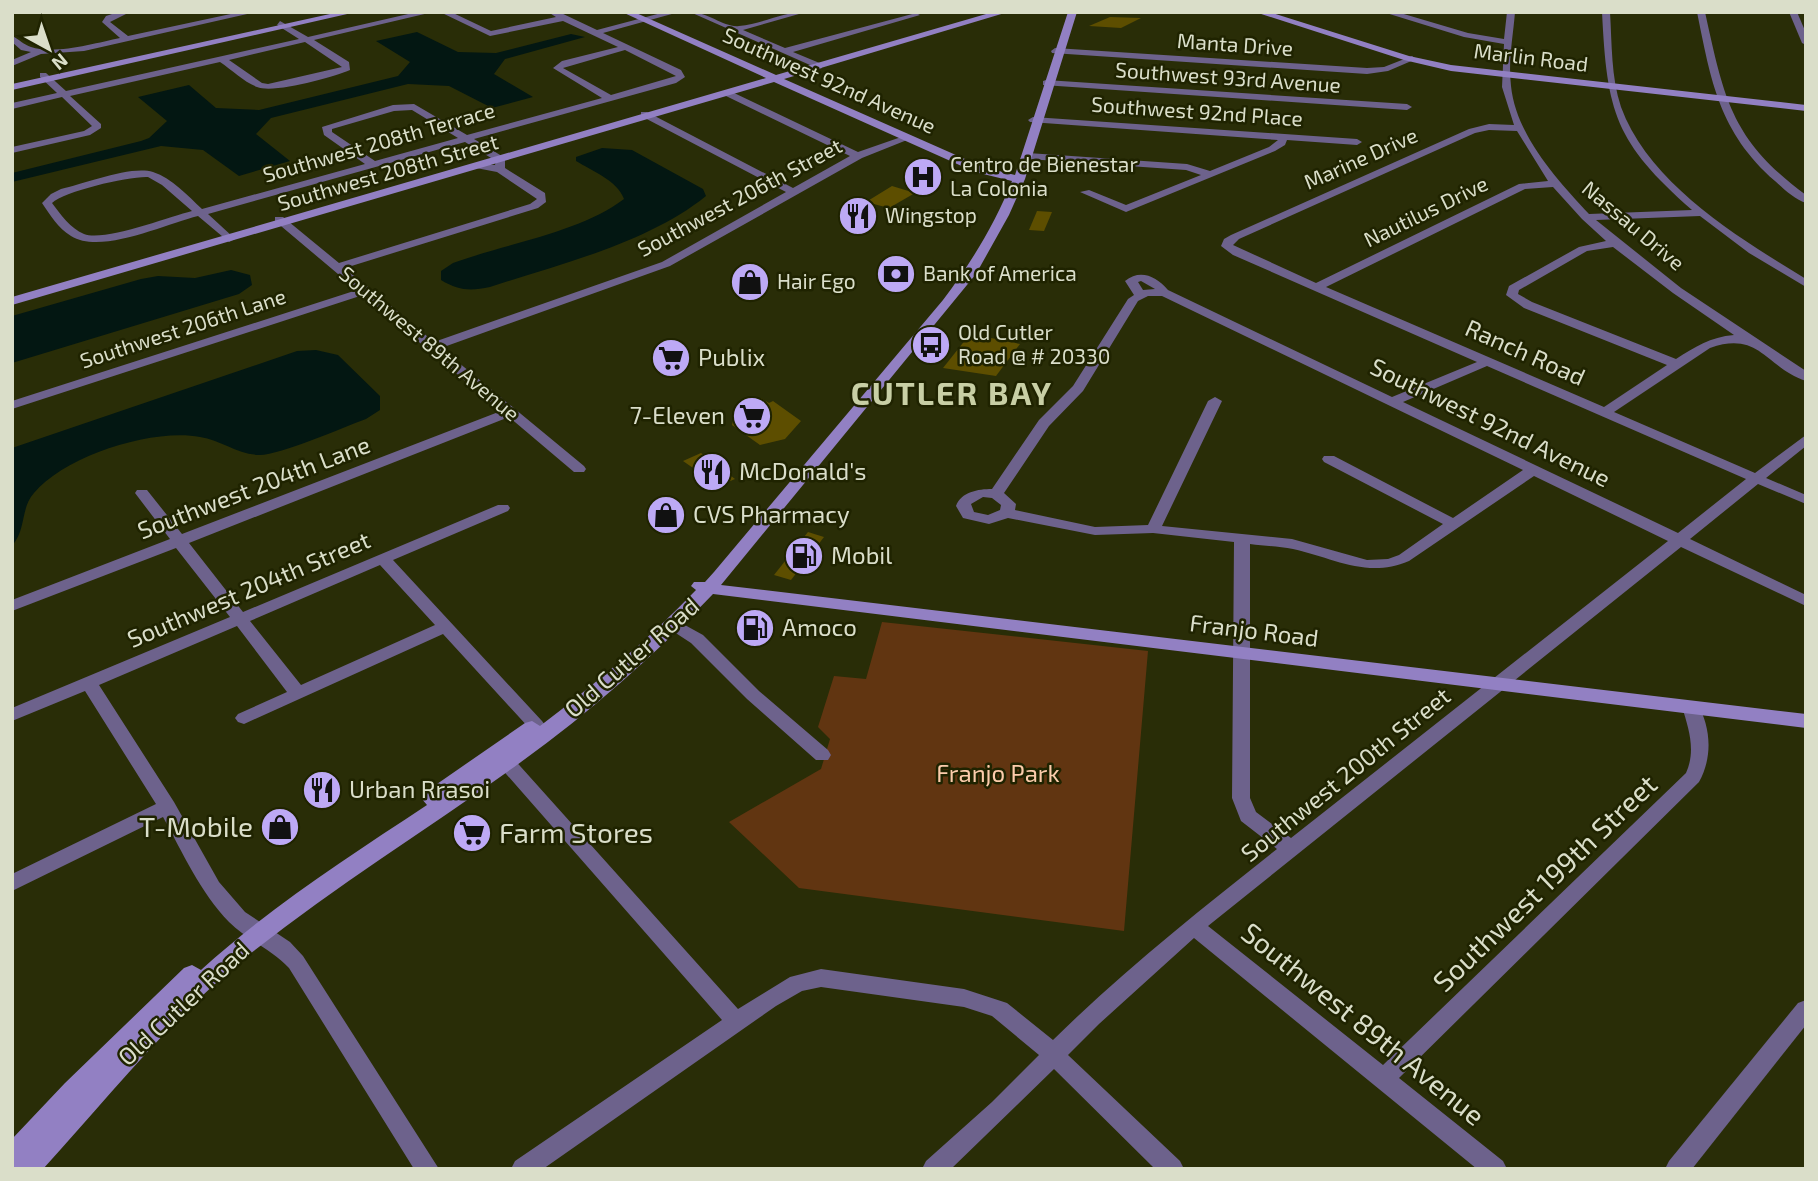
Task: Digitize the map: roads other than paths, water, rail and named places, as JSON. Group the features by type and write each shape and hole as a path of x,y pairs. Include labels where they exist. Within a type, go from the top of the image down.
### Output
{"street":[{"path":"125,39 107,25 106,21 126,12"},
{"path":"12,63 39,52 69,50 252,12"},
{"path":"283,25 331,12"},
{"path":"12,84 352,12"},
{"path":"12,106 429,12"},
{"path":"444,12 490,34 564,18"},
{"path":"552,12 625,47"},
{"name":"Southwest 92nd Avenue","path":"626,12 985,173 1015,178"},
{"path":"595,33 675,12"},
{"path":"694,12 819,66"},
{"path":"735,30 802,12"},
{"name":"Southwest 208th Street","path":"281,221 499,162 647,115 1004,12"},
{"name":"Old Cutler Road","path":"1015,178 1049,83 1065,12"},
{"name":"Old Cutler Road","path":"1057,51 1073,12"},
{"name":"Marlin Road","path":"1259,12 1412,59 1507,75 1806,108"},
{"path":"1387,12 1467,35 1510,41"},
{"name":"Nassau Drive","path":"1511,12 1507,94 1518,128 1535,158 1556,184 1616,243 1806,377"},
{"path":"1606,12 1617,109 1633,139 1660,174 1702,213 1746,246 1806,284"},
{"path":"1701,12 1722,99 1732,124 1749,148 1806,200"},
{"path":"1793,12 1806,43"},
{"path":"785,51 916,15"},
{"path":"222,59 259,85 271,87 346,69 346,64 283,25"},
{"path":"12,38 24,48 39,52"},
{"path":"611,99 557,68 625,47"},
{"name":"Southwest 208th Terrace","path":"199,213 159,178 142,174 66,192 50,199 48,205 84,240 103,240 672,82 681,76 678,72 625,47"},
{"name":"Manta Drive","path":"1057,51 1367,71 1385,69 1412,59"},
{"path":"12,150 97,128 98,123 45,77"},
{"name":"Southwest 208th Street","path":"647,115 729,94 774,79"},
{"name":"Southwest 93rd Avenue","path":"1049,83 1407,107"},
{"path":"729,94 858,156"},
{"path":"337,267 534,206 543,199 467,139 419,109 405,106 327,127 327,133 374,164"},
{"path":"647,115 794,192"},
{"name":"Old Cutler Road","path":"404,823 506,762 567,709 674,624 975,260 990,224 1028,156 1037,120"},
{"name":"Southwest 92nd Place","path":"1037,120 1357,142"},
{"name":"Marine Drive","path":"1227,246 1228,241 1235,237 1472,131 1489,127 1518,128"},
{"path":"1086,192 1126,209 1279,146 1283,137"},
{"name":"Southwest 206th Street","path":"432,347 666,264 858,156 907,138"},
{"path":"1028,156 1187,167 1210,174"},
{"name":"Southwest 208th Street","path":"12,301 281,221 499,162"},
{"name":"Nautilus Drive","path":"1317,288 1523,186 1556,184"},
{"path":"199,213 226,237"},
{"path":"1587,217 1702,213"},
{"name":"Southwest 89th Avenue","path":"281,221 579,469"},
{"name":"Southwest 208th Street","path":"12,295 226,237"},
{"path":"1616,243 1586,248 1513,288 1512,295 1528,305 1676,364"},
{"name":"Ranch Road","path":"1227,246 1237,253 1806,500"},
{"name":"Southwest 206th Lane","path":"12,405 365,291"},
{"name":"Southwest 92nd Avenue","path":"996,494 1044,423 1078,388 1134,299 1152,293 1393,401 1806,601"},
{"path":"1604,413 1711,343 1748,338"},
{"path":"1393,401 1487,362"},
{"path":"1153,529 1215,401"},
{"name":"Southwest 204th Lane","path":"12,606 511,412"},
{"name":"Southwest 200th Street","path":"934,1169 975,1133 1091,1017 1194,926 1806,439"},
{"path":"1329,459 1454,524"},
{"path":"1007,513 1009,504 996,494 973,495 964,502 964,510 981,520 996,519 1007,513 1095,531 1153,529 1304,546 1367,565 1390,564 1404,558 1535,469"},
{"path":"142,493 298,694"},
{"name":"Southwest 204th Street","path":"12,715 503,508"},
{"path":"1242,539 1239,783 1243,808 1258,826 1292,850"},
{"path":"383,559 536,725"},
{"name":"Old Cutler Road","path":"12,1158 137,1027 201,968 321,887 536,725 567,709 618,660 703,587"},
{"name":"Franjo Road","path":"703,587 1806,721"},
{"path":"674,624 697,639 753,695 822,755"},
{"path":"244,718 444,627"},
{"path":"89,683 167,807 212,888 238,918 283,948 302,970 427,1169"},
{"name":"Southwest 199th Street","path":"1384,1078 1693,777 1701,751 1691,707"},
{"path":"506,762 737,1022"},
{"path":"12,883 167,807"},
{"name":"Southwest 89th Avenue","path":"1194,926 1495,1169"},
{"name":"Old Cutler Road","path":"26,1169 171,1012 256,930"},
{"path":"523,1169 783,991 809,978 833,978 979,1002 1007,1013 1172,1169"},
{"path":"1677,1169 1806,1009"}],"place":[{"name":"Centro de Bienestar La Colonia","path":"923,177"},
{"name":"Wingstop","path":"858,216"},
{"name":"Bank of America","path":"896,274"},
{"name":"Hair Ego","path":"750,282"},
{"name":"Old Cutler Road @ # 20330","path":"931,345"},
{"name":"Publix","path":"671,358"},
{"name":"7-Eleven","path":"752,416"},
{"name":"McDonald's","path":"712,472"},
{"name":"CVS Pharmacy","path":"666,515"},
{"name":"Mobil","path":"804,556"},
{"name":"Amoco","path":"755,628"},
{"name":"Urban Rrasoi","path":"322,790"},
{"name":"T-Mobile","path":"280,827"},
{"name":"Farm Stores","path":"472,833"}],"district":[{"name":"CUTLER BAY","path":"952,394"}],"park label":[{"name":"Franjo Park","path":"998,774"}]}
